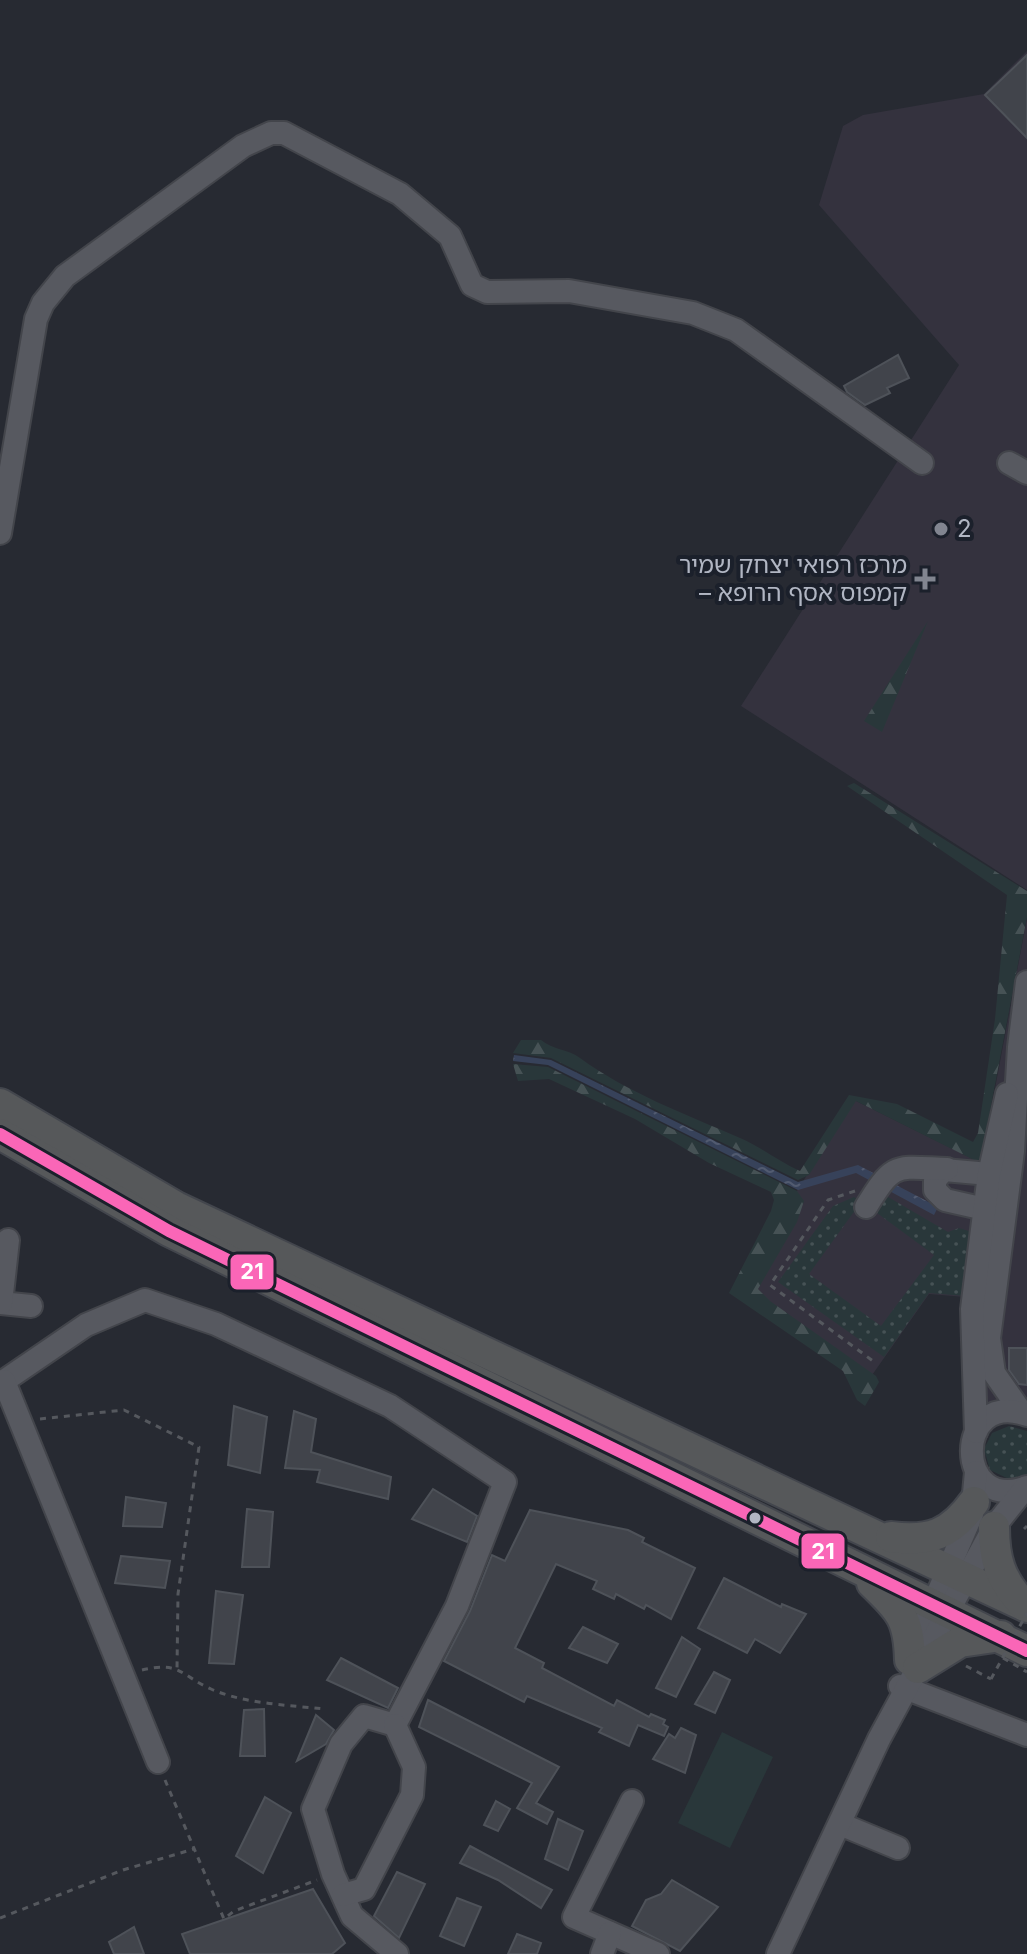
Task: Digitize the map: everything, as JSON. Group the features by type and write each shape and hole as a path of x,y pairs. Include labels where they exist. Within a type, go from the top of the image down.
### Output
{"highway":[{"path":"0,1104 176,1207 1026,1608"},
{"path":"0,1134 169,1231 939,1608 1006,1650"},
{"path":"876,1536 914,1540 949,1531 975,1487"},
{"path":"994,1527 995,1558 1003,1580 1026,1608"},
{"path":"859,1571 903,1615 909,1630 908,1676"},
{"path":"908,1676 960,1642 1006,1650"}],"street":[{"path":"0,533 36,319 43,303 65,276 243,146 271,133 284,133 400,194 450,236 472,285 487,292 569,291 693,313 736,330 922,463"},
{"path":"958,1574 975,1487 970,1452 976,1432 972,1309 1011,1152 1027,982"},
{"path":"989,1174 1011,1152"},
{"path":"875,1192 898,1168 989,1174"},
{"path":"947,1169 935,1180 939,1196 994,1212"},
{"path":"989,1174 994,1212 989,1358 999,1384 1024,1414"},
{"path":"8,1240 0,1303 31,1306"},
{"path":"158,1762 2,1382 86,1325 145,1300 216,1324 390,1406 505,1482 457,1606 395,1725"},
{"path":"976,1432 996,1414 1024,1414"},
{"path":"975,1487 1026,1488"},
{"path":"778,1954 939,1608 958,1574 1026,1488"},
{"path":"908,1676 1027,1735"},
{"path":"343,1895 364,1889 412,1795 414,1767 395,1725 364,1716 341,1744 313,1809 333,1874 352,1916 397,1954"},
{"path":"632,1801 574,1917 606,1944 658,1954"},
{"path":"840,1824 898,1848"}],"path":[{"path":"873,1361 770,1285 828,1200 852,1190 875,1192"},
{"path":"20,1421 124,1410 199,1447 178,1594 177,1669"},
{"path":"965,1666 991,1679 1026,1608"},
{"path":"1006,1650 1027,1672"},
{"path":"1006,1650 1027,1672"},
{"path":"122,1674 163,1665 177,1669 211,1689 262,1702 324,1709"},
{"path":"158,1762 224,1919 234,1911 333,1874"},
{"path":"0,1918 123,1870 194,1849"}],"shaded area":[{"name":"מרכז רפואי יצחק שמיר – קמפוס אסף הרופא","path":"1027,51 1027,890 741,706 959,365 819,205 843,126 863,115 984,94"},
{"path":"1027,918 1027,1411 971,1410 965,1297 929,1294 870,1378 733,1293 854,1100 981,1163"}],"green space":[{"path":"928,621 882,732 864,721"},
{"path":"854,783 1027,891 1027,917 980,1163 856,1101 809,1175 798,1180 551,1058 513,1053 521,1040 541,1040 575,1055 637,1092 748,1142 800,1171 849,1095 897,1104 973,1142 978,1133 995,1019 1007,895 847,786"},
{"path":"513,1064 548,1067 797,1191 804,1201 797,1222 758,1289 770,1301 876,1376 879,1382 865,1406 857,1400 843,1371 729,1293 771,1211 774,1200 771,1192 709,1163 635,1119 549,1079 518,1081"},
{"path":"883,1194 948,1232 959,1228 972,1232 965,1296 929,1293 884,1357 778,1282 833,1206 854,1197 861,1202 809,1274 881,1326 934,1255 873,1210"},
{"path":"1009,1426 1027,1431 1027,1474 1011,1480 990,1470 984,1449 992,1433"},
{"path":"722,1732 773,1757 730,1848 678,1823"}],"water":[{"path":"514,1055 551,1060 798,1182 858,1165 938,1207 934,1215 856,1173 798,1190 548,1065 513,1061"}],"building":[{"path":"1027,55 1027,138 985,95"},
{"path":"898,355 909,378 887,388 890,393 865,405 847,392 844,386"},
{"path":"1009,1348 1027,1348 1027,1385 1019,1384 1009,1370"},
{"path":"234,1406 267,1417 260,1473 228,1465"},
{"path":"294,1411 316,1419 311,1452 391,1477 388,1499 317,1482 320,1470 285,1468"},
{"path":"433,1489 477,1516 467,1542 412,1519"},
{"path":"126,1497 166,1503 162,1527 123,1526"},
{"path":"247,1509 273,1512 269,1567 242,1567"},
{"path":"530,1510 628,1530 644,1538 642,1542 695,1568 671,1619 646,1605 644,1609 616,1594 614,1599 593,1589 597,1581 556,1564 515,1648 544,1663 542,1668 614,1706 617,1700 649,1717 651,1714 665,1720 663,1724 668,1727 664,1736 638,1725 629,1746 599,1732 602,1728 527,1696 524,1702 444,1661 470,1611 492,1555 505,1561"},
{"path":"121,1556 170,1561 165,1588 115,1583"},
{"path":"724,1578 781,1607 782,1604 806,1614 780,1653 755,1639 747,1653 698,1628"},
{"path":"216,1591 243,1595 234,1664 209,1663"},
{"path":"583,1627 618,1644 607,1663 569,1648"},
{"path":"682,1637 700,1649 676,1697 656,1688"},
{"path":"341,1658 398,1688 388,1708 327,1680"},
{"path":"714,1672 730,1680 715,1713 695,1704"},
{"path":"428,1700 559,1767 536,1803 553,1812 547,1824 517,1808 532,1783 419,1727"},
{"path":"264,1709 265,1756 240,1756 244,1710"},
{"path":"316,1715 334,1730 326,1744 297,1761"},
{"path":"681,1728 696,1735 685,1773 653,1759 669,1734 675,1738"},
{"path":"265,1797 291,1813 263,1873 236,1856"},
{"path":"496,1801 510,1809 498,1831 484,1825"},
{"path":"558,1819 583,1831 568,1870 545,1859"},
{"path":"470,1846 552,1890 541,1908 498,1880 460,1863"},
{"path":"397,1872 425,1884 399,1938 374,1916"},
{"path":"672,1880 718,1907 680,1951 632,1926 646,1900 661,1894"},
{"path":"313,1889 345,1943 332,1954 190,1954 182,1934"},
{"path":"457,1898 481,1907 464,1946 440,1936"},
{"path":"134,1927 144,1954 114,1954 109,1942"},
{"path":"517,1934 541,1943 537,1954 508,1954"}],"transit line":[{"name":"21","path":"0,1134 169,1231 1027,1651"}],"place":[{"name":"2","path":"941,529"},
{"name":"מרכז רפואי יצחק שמיר – קמפוס אסף הרופא","path":"925,579"}]}
